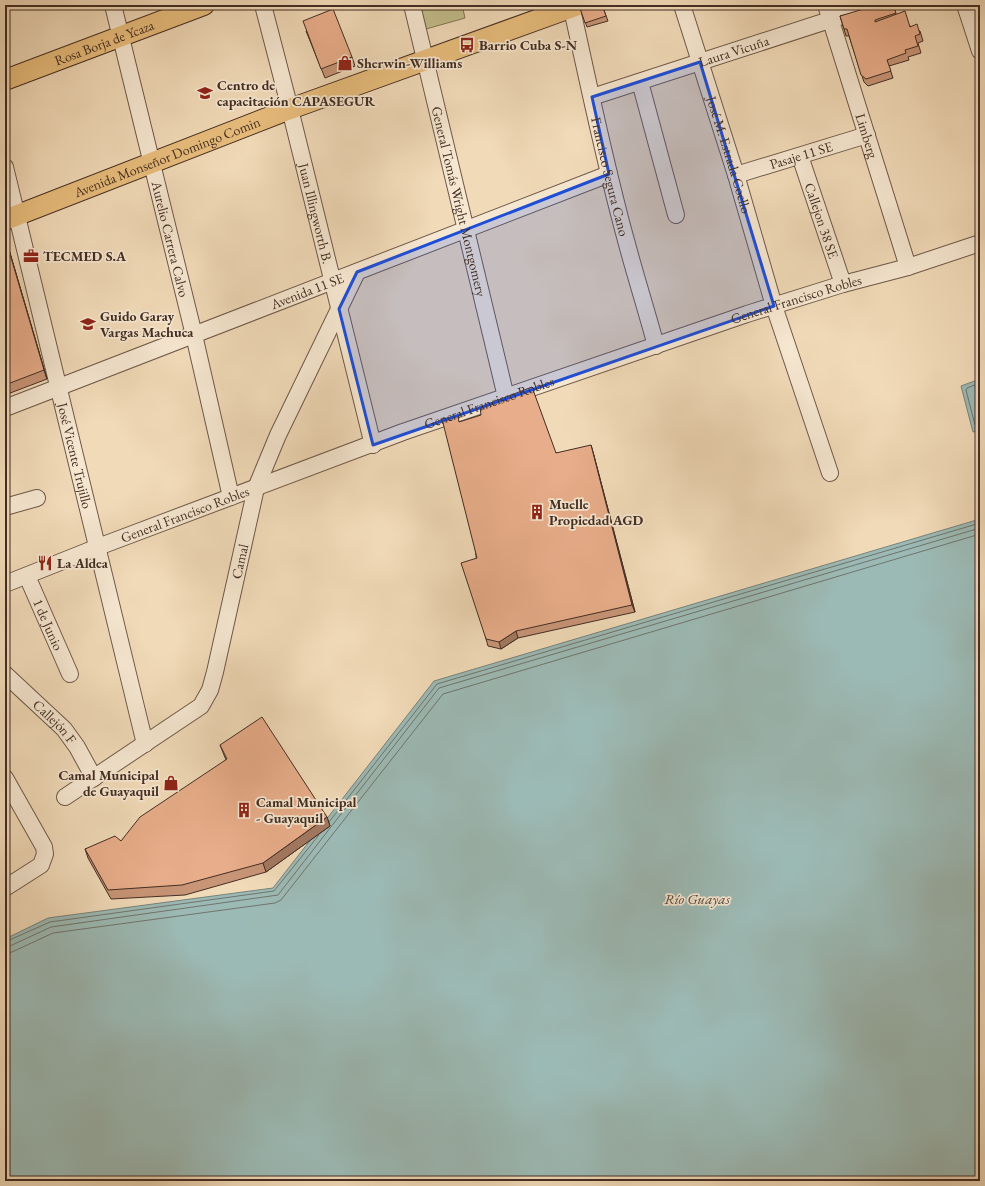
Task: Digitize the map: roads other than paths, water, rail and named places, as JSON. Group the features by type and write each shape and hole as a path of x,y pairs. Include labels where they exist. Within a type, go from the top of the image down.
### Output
{"main road":[{"name":"Rosa Borja de Ycaza","path":"5,80 204,5"},
{"name":"Avenida Monseñor Domingo Comin","path":"11,218 290,109 573,6"}],"street":[{"name":"Aurelio Carrera Calvo","path":"113,5 194,335 231,497"},
{"name":"Juan Illingworth B.","path":"263,5 373,445"},
{"name":"General Tomás Wright Montgomery","path":"412,5 506,397"},
{"name":"José M. Estrada Coello","path":"682,5 736,174 774,306 830,473"},
{"name":"Laura Vicuña","path":"592,97 700,62 828,12 876,5"},
{"path":"965,5 980,51"},
{"name":"Francisco Segura Cano","path":"573,6 609,174 627,245 656,346"},
{"name":"Limberg","path":"828,12 908,267"},
{"path":"640,82 676,215"},
{"name":"Pasaje 11 SE","path":"736,174 867,135"},
{"name":"Callejon 38 SE","path":"800,156 843,284"},
{"name":"José Vicente Trujillo","path":"5,167 11,218 58,388 145,744"},
{"name":"Avenida 11 SE","path":"5,408 609,174"},
{"name":"General Francisco Robles","path":"5,584 98,547 373,445 403,432 774,306 843,284 908,267 980,243"},
{"name":"Camal","path":"65,798 201,706 210,690 216,672 256,488 278,435 357,272"},
{"path":"5,507 37,498"},
{"name":"1 de Junio","path":"26,576 70,674"},
{"name":"Callejón F","path":"5,674 64,729 77,747 94,778"},
{"path":"5,778 44,847 45,854 41,864 5,888"}],"water":[{"path":"980,379 980,430 973,432 961,386"},
{"name":"Río Guayas","path":"980,519 980,1181 5,1181 5,939 48,918 273,888 434,681"}],"place":[{"name":"Barrio Cuba S-N","path":"467,45"},
{"name":"Sherwin-Williams","path":"345,63"},
{"name":"Centro de capacitación CAPASEGUR","path":"205,93"},
{"name":"TECMED S.A","path":"31,256"},
{"name":"Guido Garay Vargas Machuca","path":"88,324"},
{"name":"Muelle Propiedad AGD","path":"537,512"},
{"name":"La Aldea","path":"45,563"},
{"name":"Camal Municipal de Guayaquil","path":"171,783"},
{"name":"Camal Municipal - Guayaquil","path":"244,810"}]}
